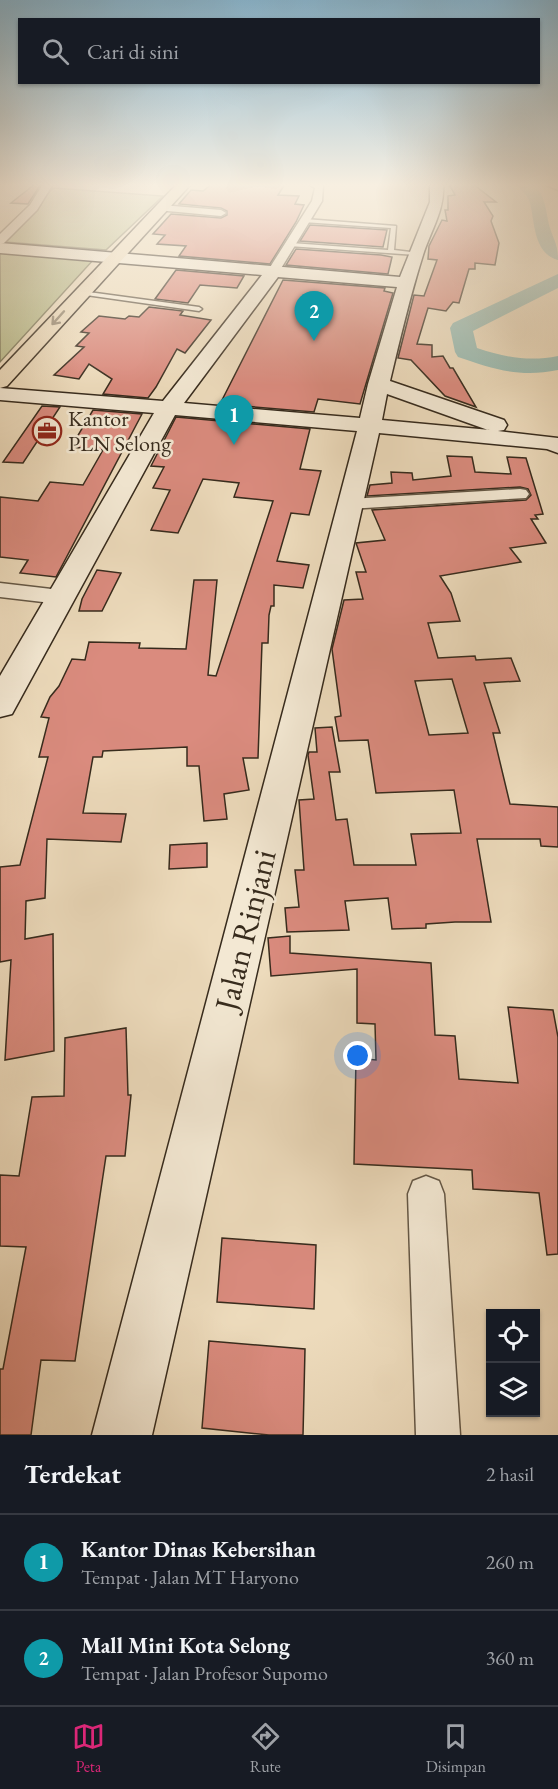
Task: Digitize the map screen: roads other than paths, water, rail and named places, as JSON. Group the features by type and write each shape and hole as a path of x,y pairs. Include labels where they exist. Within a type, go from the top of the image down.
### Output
{"main road":[{"path":"0,382 120,251"}],"street":[{"path":"30,251 406,283"},
{"path":"0,705 169,407 287,251"},
{"name":"Jalan Rinjani","path":"122,1435 378,384 416,253"},
{"path":"378,384 554,444"},
{"path":"0,394 169,407 554,444"},
{"path":"349,504 520,494"},
{"path":"0,590 60,597"},
{"path":"426,1194 438,1435"}],"lane":[{"path":"376,251 416,253"},
{"path":"81,293 199,309"}],"waterway":[{"path":"555,251 558,254"},
{"path":"558,280 461,328 466,352 504,365 543,366 558,363"}],"place":[{"name":"Mall Mini Kota Selong","path":"314,341"},
{"name":"Kantor PLN Selong","path":"47,431"},
{"name":"Kantor Dinas Kebersihan","path":"234,445"}]}
